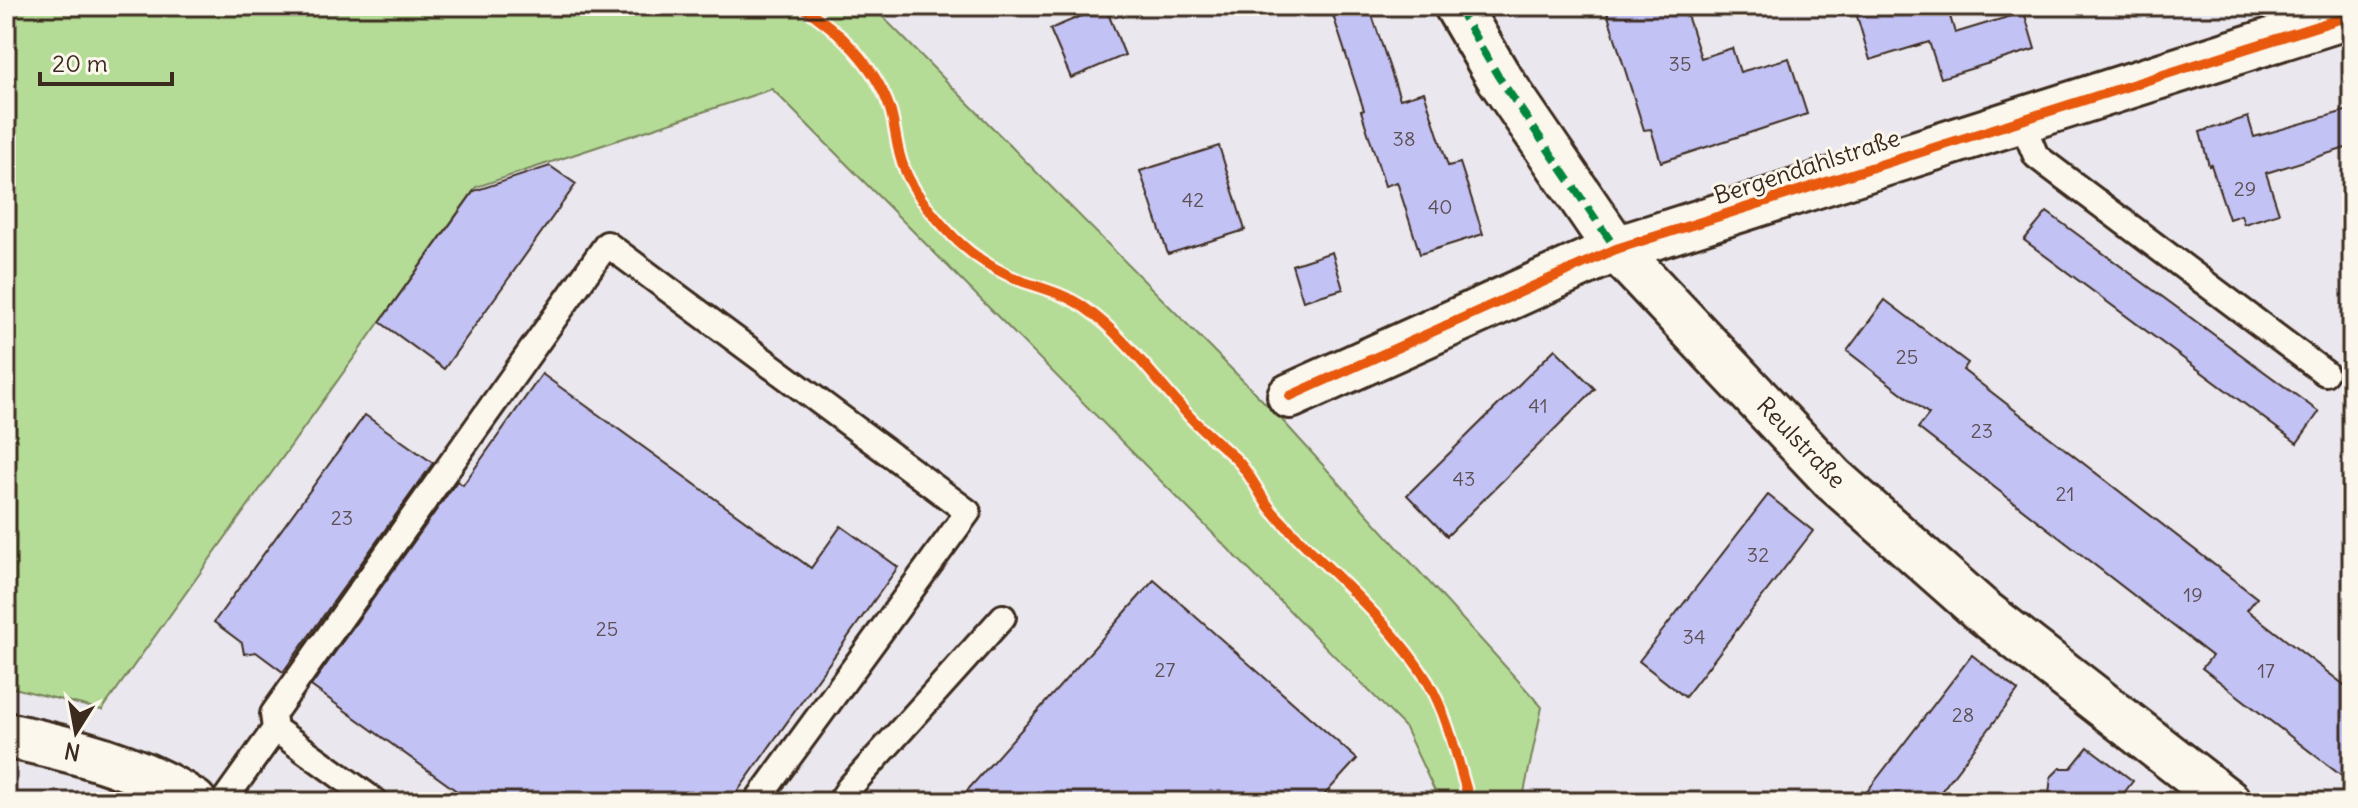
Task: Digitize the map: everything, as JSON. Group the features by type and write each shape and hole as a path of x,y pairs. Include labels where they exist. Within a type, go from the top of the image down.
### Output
{"street":[{"name":"Reulstraße","path":"1457,6 1498,76 1616,249 1833,479 1981,610 2228,802"},
{"name":"Bergendahlstraße","path":"1290,396 1616,249 2352,15"},
{"path":"6,735 55,745 113,763 169,785 194,802"}],"lane":[{"path":"2021,120 2036,156 2325,373"},
{"path":"223,802 275,729 273,714 607,244 968,512 756,802"},
{"path":"840,802 849,788 1003,617"},
{"path":"275,729 376,802"}],"green space":[{"path":"6,6 872,6 1283,421 1542,707 1522,802 1440,802 1404,726 772,89 476,187 102,710 6,686"}],"building":[{"path":"1105,6 1125,55 1071,78 1050,29"},
{"path":"1330,6 1369,6 1400,99 1424,92 1448,166 1460,163 1483,234 1420,254 1397,182 1385,186"},
{"path":"1605,6 1684,6 1701,58 1732,48 1740,72 1789,58 1807,114 1661,162 1651,129 1644,130"},
{"path":"1854,6 1947,6 1955,33 2024,12 2035,49 1941,78 1929,42 1870,60"},
{"path":"2352,109 2352,146 2266,173 2279,213 2244,224 2241,215 2229,219 2200,132 2248,117 2254,137"},
{"path":"1219,146 1245,230 1168,254 1140,171"},
{"path":"550,166 576,184 444,369 380,322 474,191"},
{"path":"2047,212 2319,412 2297,443 2024,240"},
{"path":"1332,252 1343,289 1303,301 1292,265"},
{"path":"1885,300 1968,363 1963,370 2257,598 2247,610 2352,691 2352,784 2202,668 2212,656 1918,428 1929,414 1847,351"},
{"path":"1555,349 1595,389 1447,536 1407,495"},
{"path":"542,374 811,568 841,526 898,567 730,802 472,802 311,686 457,481 463,485"},
{"path":"365,415 433,463 283,672 256,652 244,654 242,643 214,622"},
{"path":"1768,495 1813,531 1685,697 1639,661"},
{"path":"1154,580 1357,759 1318,802 957,802"},
{"path":"1972,655 2018,691 1933,802 1859,802"},
{"path":"2088,747 2133,781 2117,802 2048,802 2051,777 2060,768 2071,768"}],"marked path":[{"path":"1457,6 1498,76 1616,249"}],"cycle path":[{"path":"801,6 842,38 875,78 890,109 899,154 908,176 927,207 953,237 971,253 1002,272 1078,303 1114,332 1190,417 1241,464 1273,512 1394,636 1428,682 1442,710 1470,802"},
{"path":"1290,396 1616,249 2352,15"}]}
